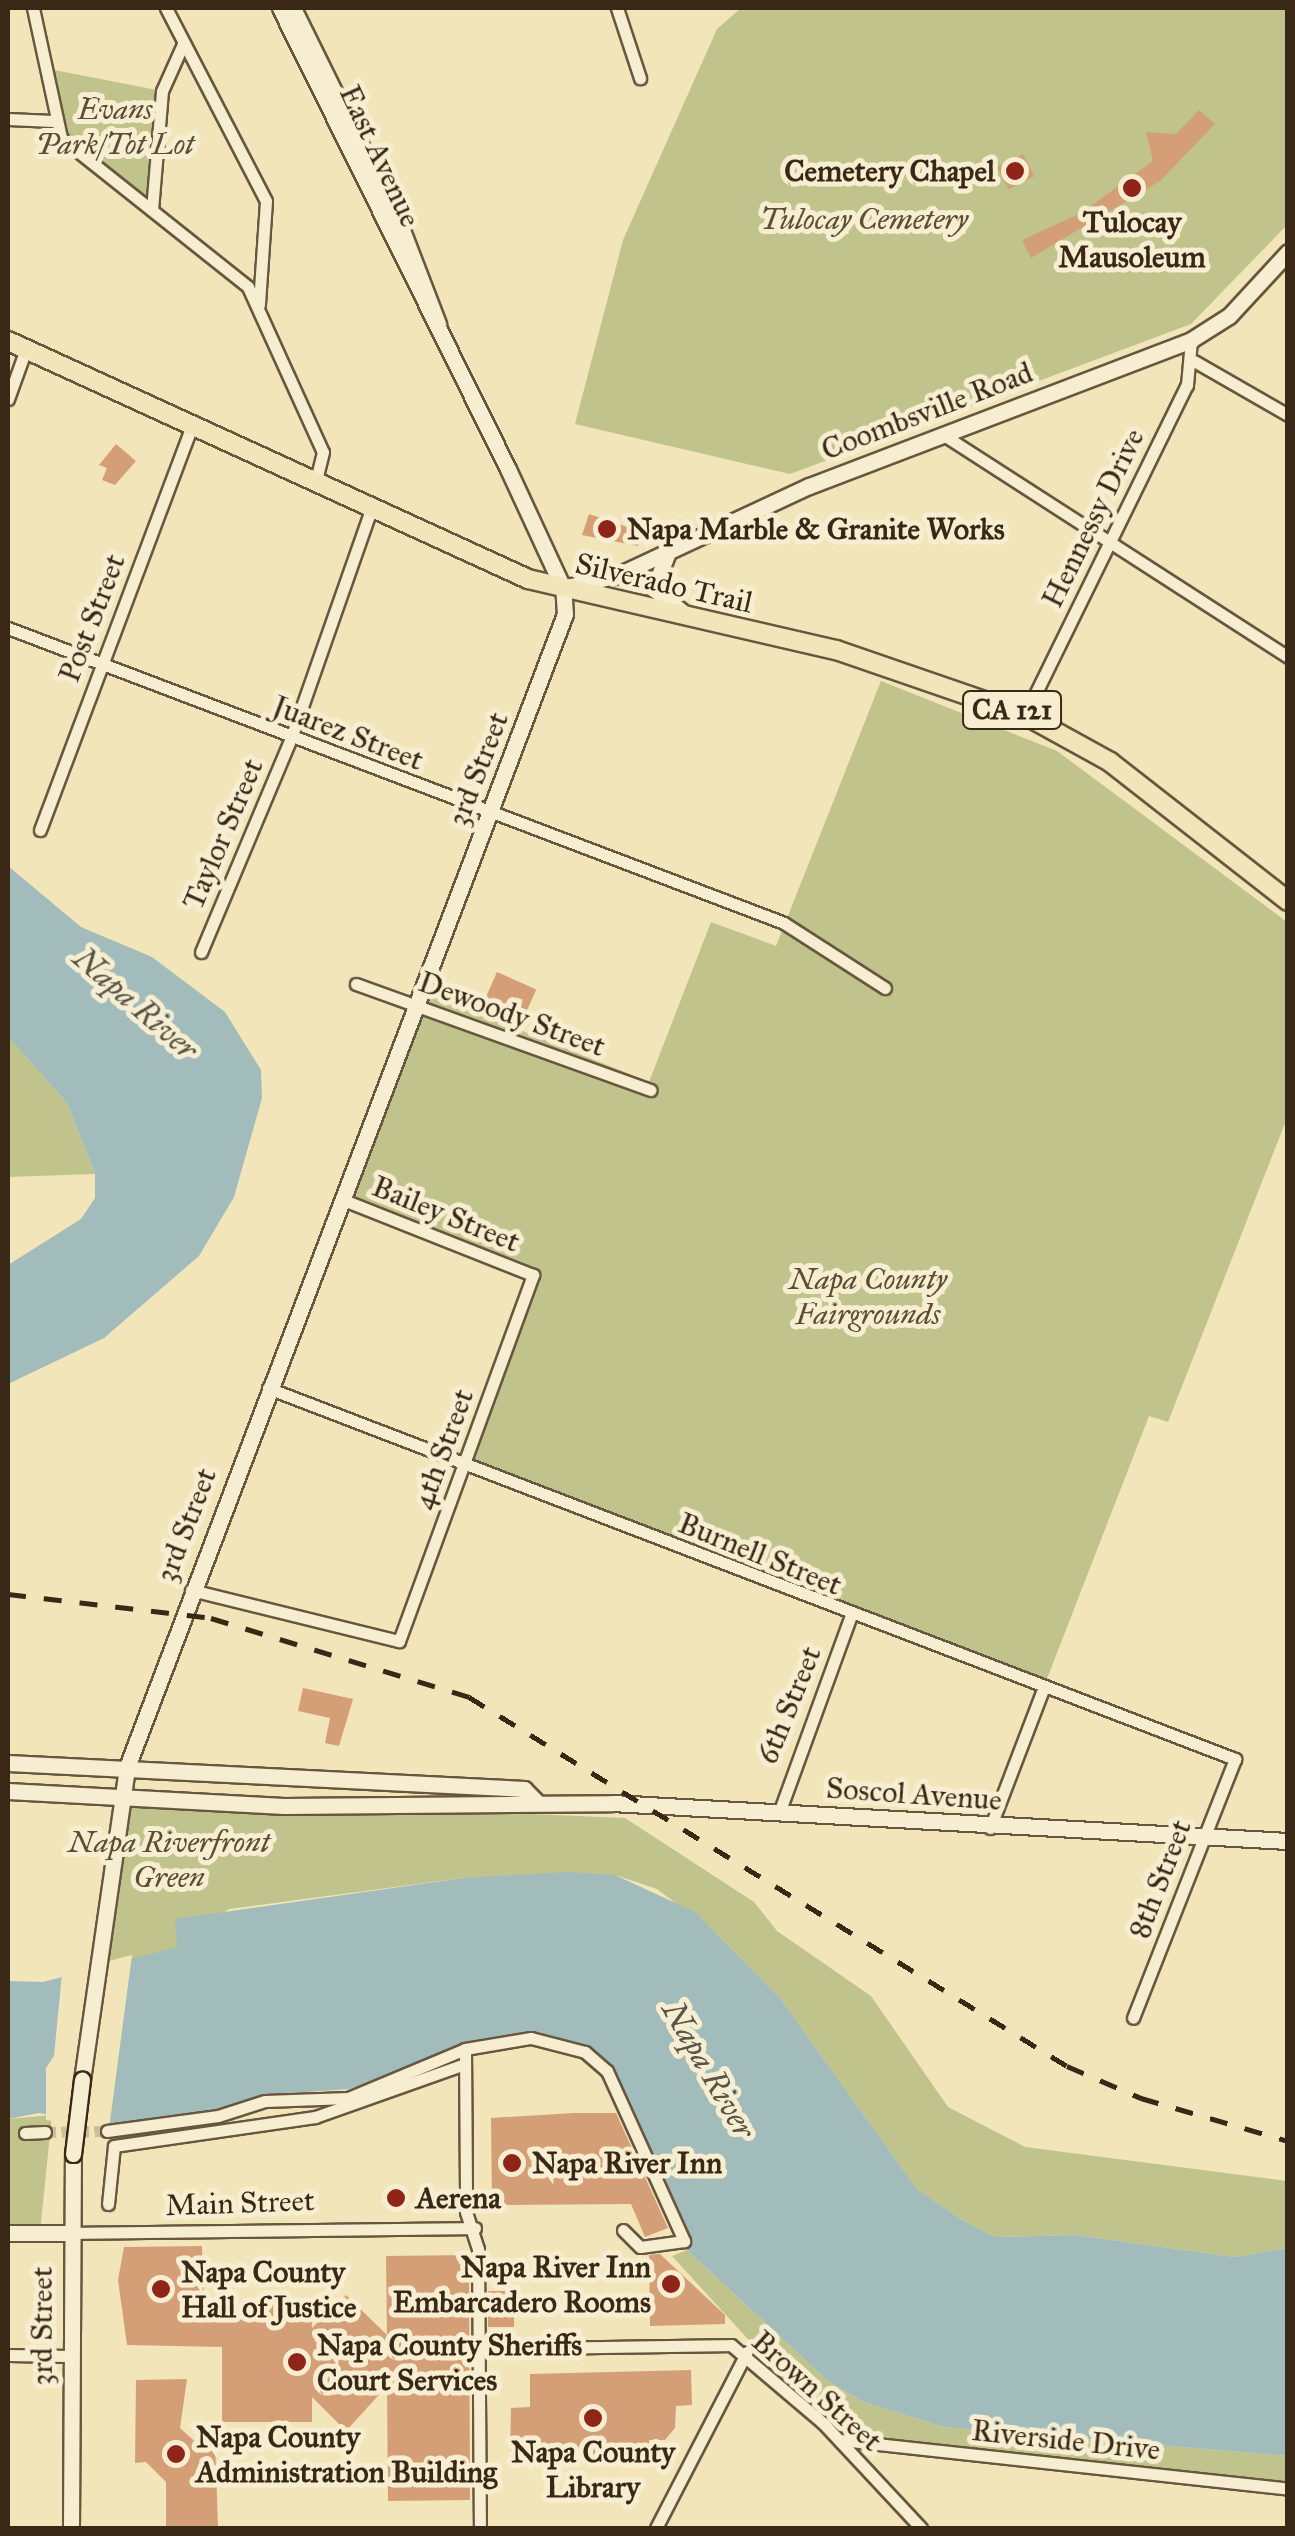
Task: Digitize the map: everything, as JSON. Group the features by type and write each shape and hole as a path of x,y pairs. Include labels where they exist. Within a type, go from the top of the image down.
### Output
{"main road":[{"name":"Silverado Trail","path":"8,341 371,509 563,588 898,668 1024,716 1110,762 1288,901"}],"street":[{"path":"33,8 53,121 77,155 234,272 259,304 323,452 316,481"},
{"path":"166,8 266,201 259,304"},
{"name":"East Avenue","path":"280,8 423,309 438,324"},
{"name":"East Avenue","path":"293,8 402,230 438,324 563,588"},
{"path":"617,8 640,78"},
{"path":"152,210 162,92 184,44"},
{"path":"8,119 53,121"},
{"name":"Coombsville Road","path":"563,588 668,552 942,434 1191,340 1229,316 1288,252"},
{"path":"1191,340 1194,361 1288,415"},
{"path":"8,399 26,349"},
{"name":"Hennessy Drive","path":"1024,716 1194,361"},
{"name":"Post Street","path":"40,830 192,425"},
{"path":"942,434 1288,657"},
{"name":"Taylor Street","path":"200,952 290,738 371,509"},
{"path":"668,552 654,589 690,616"},
{"name":"3rd Street","path":"70,2528 73,2154 108,1872 127,1766 566,614 563,588"},
{"name":"Juarez Street","path":"8,628 816,936 885,988"},
{"name":"Dewoody Street","path":"356,984 650,1090"},
{"name":"Bailey Street","path":"341,1199 533,1275"},
{"name":"4th Street","path":"191,1590 399,1641 533,1275"},
{"name":"Burnell Street","path":"268,1388 464,1462 850,1618 1235,1760"},
{"name":"6th Street","path":"779,1813 850,1618"},
{"path":"990,1828 1043,1689"},
{"name":"8th Street","path":"1133,2018 1235,1760"},
{"name":"Soscol Avenue","path":"8,1762 524,1789 537,1802"},
{"name":"Soscol Avenue","path":"8,1791 528,1809 537,1802 1288,1841"},
{"path":"107,2131 218,2116 264,2101 348,2098 465,2049 532,2038 584,2052 607,2071 684,2241 640,2248 623,2230"},
{"path":"465,2049 462,2065 466,2212 475,2228 480,2528"},
{"path":"108,2204 114,2146 315,2117 462,2065"},
{"path":"24,2133 45,2132"},
{"name":"Main Street","path":"8,2232 475,2228"},
{"name":"Brown Street","path":"476,2349 716,2342 747,2352 840,2440 922,2528"},
{"path":"656,2528 747,2352"},
{"path":"8,2355 69,2356"},
{"name":"Riverside Drive","path":"840,2440 1288,2490"}],"green space":[{"name":"Tulocay Cemetery","path":"741,8 1287,8 1287,225 1191,324 790,474 575,424 623,240 717,29"},
{"name":"Evans Park/Tot Lot","path":"44,68 162,91 152,210 61,138"},
{"name":"Napa County Fairgrounds","path":"881,681 1057,751 1287,922 1287,1118 1168,1422 1149,1416 1043,1689 464,1462 533,1275 341,1199 421,990 649,1082 711,922 776,946"},
{"path":"8,1037 67,1103 95,1174 8,1177"},
{"name":"Napa Riverfront Green","path":"120,1796 625,1818 754,1902 777,1931 871,1996 948,2107 1025,2147 1287,2181 1287,2248 1235,2257 1075,2235 995,2237 964,2221 917,2189 780,1998 717,1934 657,1889 615,1875 463,1878 229,1909 178,1947 96,1970"},
{"path":"52,2115 40,2232 8,2233 8,2119"},
{"path":"687,2250 828,2381 863,2402 944,2427 1287,2456 1287,2489 840,2440 672,2256"}],"water":[{"name":"Napa River","path":"8,866 81,927 152,957 225,1012 261,1070 262,1098 234,1197 199,1256 104,1338 8,1384 8,1265 81,1219 95,1198 95,1174 67,1103 8,1037"},
{"name":"Napa River","path":"567,1872 615,1875 695,1912 780,1998 917,2189 964,2221 995,2237 1075,2235 1235,2257 1287,2248 1287,2456 944,2427 863,2402 828,2381 687,2250 621,2082 580,2045 508,2036 349,2089 264,2095 218,2110 118,2126 39,2113 8,2119 8,1981 43,1982 177,1947 175,1919 463,1878"}],"pier":[{"path":"132,1955 109,2129 46,2120 46,2068 54,2056 62,1973"}],"building":[{"name":"Tulocay Mausoleum","path":"1199,110 1215,124 1160,181 1031,258 1022,240 1081,213 1153,161 1146,132 1176,134"},
{"name":"Cemetery Chapel","path":"1023,154 1034,176 1009,189 997,167"},
{"path":"116,444 136,461 115,485 102,480 107,468 99,465"},
{"name":"Napa Marble & Granite Works","path":"589,514 642,532 638,546 582,535"},
{"path":"497,972 536,989 522,1021 483,1004"},
{"path":"303,1688 353,1699 339,1746 325,1743 330,1718 298,1711"},
{"path":"616,2113 668,2228 645,2237 631,2204 492,2205 491,2118"},
{"path":"202,2246 204,2308 311,2304 312,2328 346,2295 387,2335 386,2256 469,2255 470,2500 388,2501 387,2386 346,2431 312,2397 312,2422 222,2422 222,2347 127,2345 118,2280 124,2247"},
{"name":"Napa River Inn Embarcadero Rooms","path":"660,2254 725,2315 725,2324 650,2326 649,2255"},
{"path":"488,2291 514,2291 514,2327 488,2327"},
{"name":"Napa County Library","path":"691,2370 692,2405 676,2406 675,2428 665,2440 649,2440 649,2461 532,2463 533,2451 510,2451 511,2408 530,2407 530,2374"},
{"name":"Napa County Administration Building","path":"187,2379 180,2428 201,2447 215,2442 218,2526 166,2526 166,2482 146,2462 135,2463 136,2380"}],"tunnel":[{"path":"45,2132 107,2131"}],"railway":[{"path":"8,1594 211,1618 469,1697 1067,2066 1141,2098 1288,2141"}],"place":[{"name":"Cemetery Chapel","path":"1015,171"},
{"name":"Tulocay Mausoleum","path":"1132,188"},
{"name":"Napa Marble & Granite Works","path":"607,529"},
{"name":"Napa River Inn","path":"512,2163"},
{"name":"Aerena","path":"396,2198"},
{"name":"Napa River Inn Embarcadero Rooms","path":"671,2284"},
{"name":"Napa County Hall of Justice","path":"161,2289"},
{"name":"Napa County Sheriffs Court Services","path":"297,2362"},
{"name":"Napa County Library","path":"593,2418"},
{"name":"Napa County Administration Building","path":"176,2454"}]}
